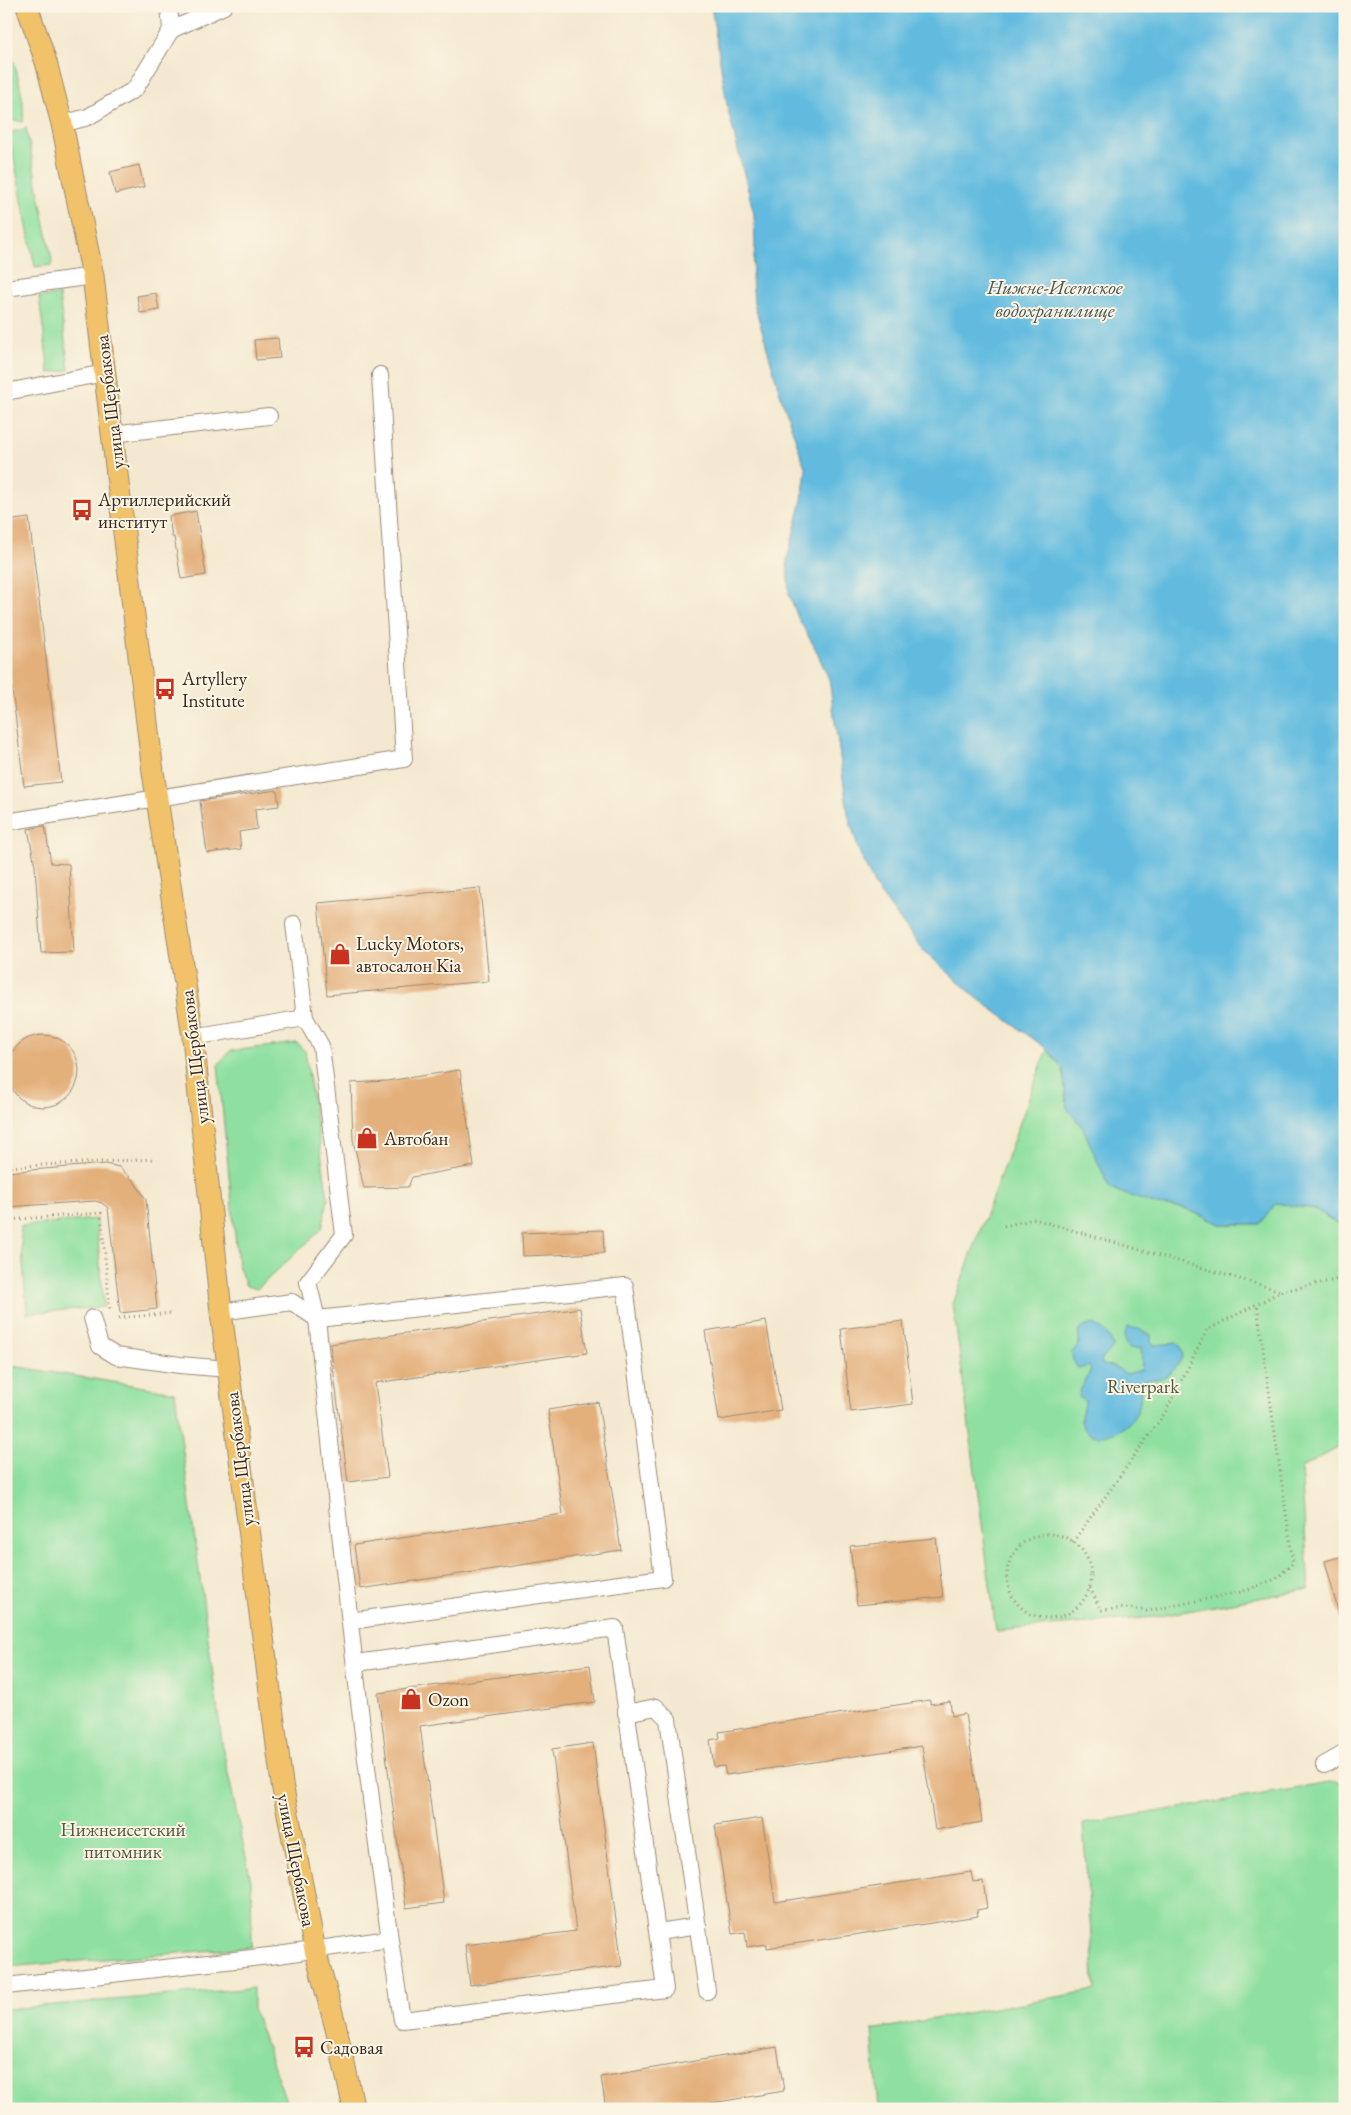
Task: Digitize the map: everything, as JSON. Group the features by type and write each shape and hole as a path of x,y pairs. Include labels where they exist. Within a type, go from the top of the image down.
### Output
{"main road":[{"name":"улица Щербакова","path":"27,6 46,62 62,124 93,276 157,797 193,1037 221,1312 282,1784 315,1950 336,2028 354,2109"}],"street":[{"path":"62,124 88,117 135,89 170,30 169,6"},
{"path":"170,30 224,6"},
{"path":"6,288 93,276"},
{"path":"6,392 105,374"},
{"path":"6,822 404,759 380,375"},
{"path":"112,434 269,416"},
{"path":"294,924 306,1018 322,1046 344,1235 308,1282 317,1319 350,1621 389,1939 402,2020 665,1989 614,1628 356,1664"},
{"path":"193,1037 306,1018"},
{"path":"221,1312 292,1302 317,1319 625,1286 664,1578 350,1621"},
{"path":"92,1318 100,1346 116,1356 180,1365 228,1369"},
{"path":"626,1713 656,1707 668,1720 707,1991"},
{"path":"1324,1765 1345,1753"},
{"path":"658,1932 698,1926"},
{"path":"6,1986 315,1950 389,1939"}],"path":[{"path":"6,1167 155,1159"},
{"path":"6,1220 101,1213 110,1310"},
{"path":"1004,1226 1034,1219 1282,1291"},
{"path":"1073,1542 1165,1413 1207,1330 1282,1291 1345,1278"},
{"path":"1090,1588 1101,1610 1130,1608 1147,1610 1241,1592 1276,1579 1293,1563 1257,1305"},
{"path":"119,1318 173,1313"},
{"path":"1057,1535 1073,1542 1085,1554 1091,1571 1090,1588 1082,1604 1068,1614 1051,1618 1034,1616 1019,1606 1010,1591 1007,1573 1012,1557 1024,1543 1039,1536 1057,1535"}],"green space":[{"path":"6,38 19,80 23,102 23,122 13,120 6,127"},
{"path":"26,128 53,265 35,267 9,133"},
{"path":"59,295 69,370 49,373 39,297"},
{"path":"297,1043 305,1051 328,1198 322,1229 257,1289 246,1286 238,1265 218,1065 230,1051"},
{"name":"Riverpark","path":"1047,1049 1063,1069 1067,1108 1083,1128 1111,1189 1157,1205 1184,1208 1220,1224 1260,1224 1276,1203 1315,1209 1336,1223 1345,1224 1345,1444 1301,1468 1309,1589 1154,1617 996,1631 953,1304"},
{"path":"96,1219 104,1307 27,1313 20,1226"},
{"name":"Нижнеисетский питомник","path":"6,1365 175,1392 223,1750 251,1881 252,1947 6,1967"},
{"path":"1336,1782 1345,1785 1345,2109 878,2109 872,2030 1095,1990 1083,1824"},
{"path":"253,1988 253,2009 289,2109 6,2109 6,2009"}],"water":[{"name":"Нижне-Исетское водохранилище","path":"711,6 1345,6 1345,1224 1336,1223 1315,1209 1276,1203 1260,1224 1220,1224 1184,1208 1157,1205 1110,1189 1083,1128 1067,1108 1063,1069 1047,1049 977,998 922,949 875,887 859,851 848,814 829,679 814,646 798,618 789,594 787,560 802,500 806,470 781,397 754,303 752,278 755,246 754,214 728,110"},
{"path":"1093,1324 1100,1328 1111,1340 1113,1348 1100,1361 1102,1365 1113,1366 1127,1374 1141,1370 1142,1365 1141,1348 1129,1348 1125,1343 1124,1337 1128,1327 1139,1329 1151,1335 1153,1345 1178,1343 1183,1355 1176,1367 1166,1376 1141,1383 1138,1408 1129,1423 1114,1433 1098,1436 1090,1434 1085,1429 1081,1420 1085,1401 1079,1397 1091,1369 1089,1366 1078,1369 1073,1360 1072,1352 1078,1344 1078,1334 1081,1330"}],"building":[{"path":"139,165 144,187 115,194 110,172"},
{"path":"156,293 159,310 140,313 137,296"},
{"path":"278,338 280,358 256,360 254,340"},
{"path":"196,511 206,575 181,579 169,516"},
{"path":"29,518 61,782 24,786 6,641 6,521"},
{"path":"277,790 279,806 255,809 257,829 239,832 241,849 207,853 200,801"},
{"path":"45,826 51,863 69,864 74,952 41,953 35,866 28,829"},
{"path":"480,888 489,981 327,995 318,903"},
{"path":"43,1035 63,1041 73,1051 79,1071 73,1091 63,1101 43,1107 23,1101 13,1091 7,1071 13,1051 23,1041"},
{"path":"460,1070 474,1166 412,1177 408,1187 364,1188 353,1140 351,1083 387,1081"},
{"path":"106,1164 119,1167 133,1180 146,1199 157,1309 120,1313 108,1208 102,1203 95,1201 6,1207 6,1172"},
{"path":"603,1230 604,1253 523,1256 522,1233"},
{"path":"580,1308 587,1353 375,1383 388,1477 348,1482 330,1344"},
{"path":"766,1321 781,1410 719,1420 705,1331"},
{"path":"903,1321 913,1404 851,1412 841,1329"},
{"path":"598,1402 621,1550 360,1589 354,1545 563,1514 548,1410"},
{"path":"936,1538 943,1597 857,1605 850,1546"},
{"path":"1343,1556 1345,1563 1345,1618 1340,1618 1325,1561"},
{"path":"590,1665 595,1702 420,1726 444,1903 406,1908 378,1693"},
{"path":"930,1700 930,1704 950,1701 952,1716 965,1714 982,1822 935,1830 922,1746 726,1775 724,1766 714,1767 710,1740 720,1738 719,1732"},
{"path":"593,1743 622,1966 470,1985 465,1945 576,1931 552,1749"},
{"path":"762,1818 775,1902 971,1872 973,1882 983,1881 987,1908 977,1910 978,1916 767,1948 767,1944 747,1947 745,1932 732,1934 715,1825"},
{"path":"777,2047 784,2091 676,2109 606,2109 601,2077"}],"place":[{"name":"Артиллерийский институт","path":"82,510"},
{"name":"Artyllery Institute","path":"165,689"},
{"name":"Lucky Motors, автосалон Kia","path":"340,954"},
{"name":"Автобан","path":"367,1138"},
{"name":"Ozon","path":"411,1699"},
{"name":"Садовая","path":"304,2047"}]}
